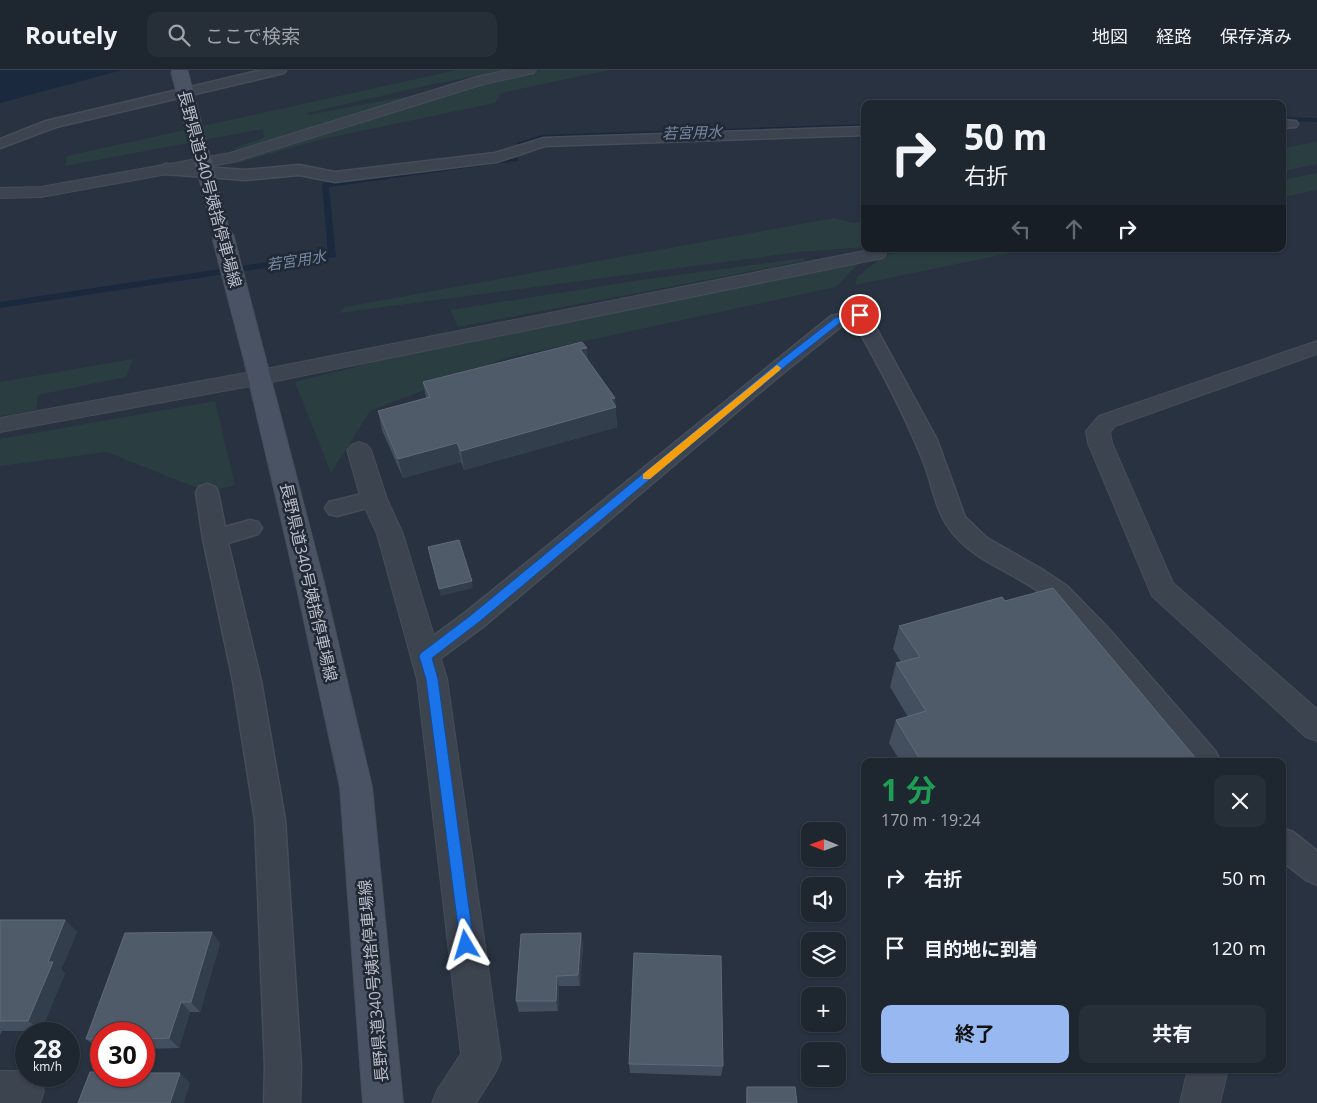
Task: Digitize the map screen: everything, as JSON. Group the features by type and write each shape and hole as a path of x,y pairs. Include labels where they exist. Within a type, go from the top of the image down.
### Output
{"main road":[{"name":"長野県道340号姨捨停車場線","path":"179,70 258,370 356,787 383,1103"}],"street":[{"path":"0,194 41,192 233,157 481,80 529,70"},
{"path":"0,425 258,370 876,254"},
{"path":"1317,347 1107,421 1098,431 1100,443 1162,589 1317,728"},
{"path":"359,450 374,499 390,534 432,679 481,1059 452,1103"},
{"path":"1200,1103 1207,1073"},
{"path":"0,1091 24,1091 20,1103"}],"lane":[{"path":"0,144 51,124 279,70"},
{"path":"165,169 245,175 299,170 335,177 497,157 544,142 861,131"},
{"path":"425,656 474,619 771,373 838,320 860,315 909,402 935,461 956,523 975,541 1058,592 1093,628 1171,723 1203,758"},
{"path":"207,492 215,539 247,681 270,820 283,1067 282,1103"},
{"path":"337,508 374,499"},
{"path":"215,539 250,528"},
{"path":"1286,845 1317,870"}],"green space":[{"path":"457,70 507,70 424,86 307,113 308,115 445,89 246,149 231,149 264,138 263,129 65,166 67,156"},
{"path":"544,70 609,70 501,93 495,103 322,139 238,163 235,162 493,81"},
{"path":"1317,142 1317,164 1286,170 1286,147"},
{"path":"1317,173 1317,190 1286,196 1286,179"},
{"path":"834,218 853,223 861,222 861,247 799,252 339,313 345,307"},
{"path":"902,252 1015,252 855,285 857,277 885,255"},
{"path":"804,258 804,261 458,327 450,310 641,280"},
{"path":"860,262 836,287 506,358 370,411 331,473 295,382 379,361"},
{"path":"133,359 126,377 38,395 36,410 0,416 0,382"},
{"path":"215,401 235,485 207,492 107,452 0,466 0,439"}],"water":[{"path":"0,70 122,70 0,103"}],"building":[{"path":"582,342 587,348 580,349 615,398 611,399 616,407 461,451 457,443 398,459 378,411 430,397 423,382"},
{"path":"459,540 472,581 439,589 428,547"},
{"path":"1053,588 1195,758 919,758 896,720 926,711 896,663 920,657 899,626 1002,597 1005,601"},
{"path":"0,920 65,920 48,962 53,962 28,1021 0,1021"},
{"path":"212,932 191,1002 181,1002 169,1038 155,1039 155,1022 92,1022 125,933"},
{"path":"581,933 578,975 557,976 556,1001 516,1001 521,934"},
{"path":"634,953 721,956 723,1066 629,1064"},
{"path":"90,1028 90,1039 86,1039"},
{"path":"90,1072 90,1087 155,1087 155,1073 180,1073 170,1103 78,1103"},
{"path":"747,1087 795,1087 797,1103 747,1103"}],"waterway":[{"name":"若宮用水","path":"1286,119 1317,120"},
{"name":"若宮用水","path":"520,143 542,137 861,126"},
{"name":"若宮用水","path":"0,305 333,255 325,185 515,159"}],"slow traffic":[{"path":"646,476 777,368"}],"route":[{"path":"466,945 432,679 425,656 474,619 784,362 838,320 860,315"}]}
